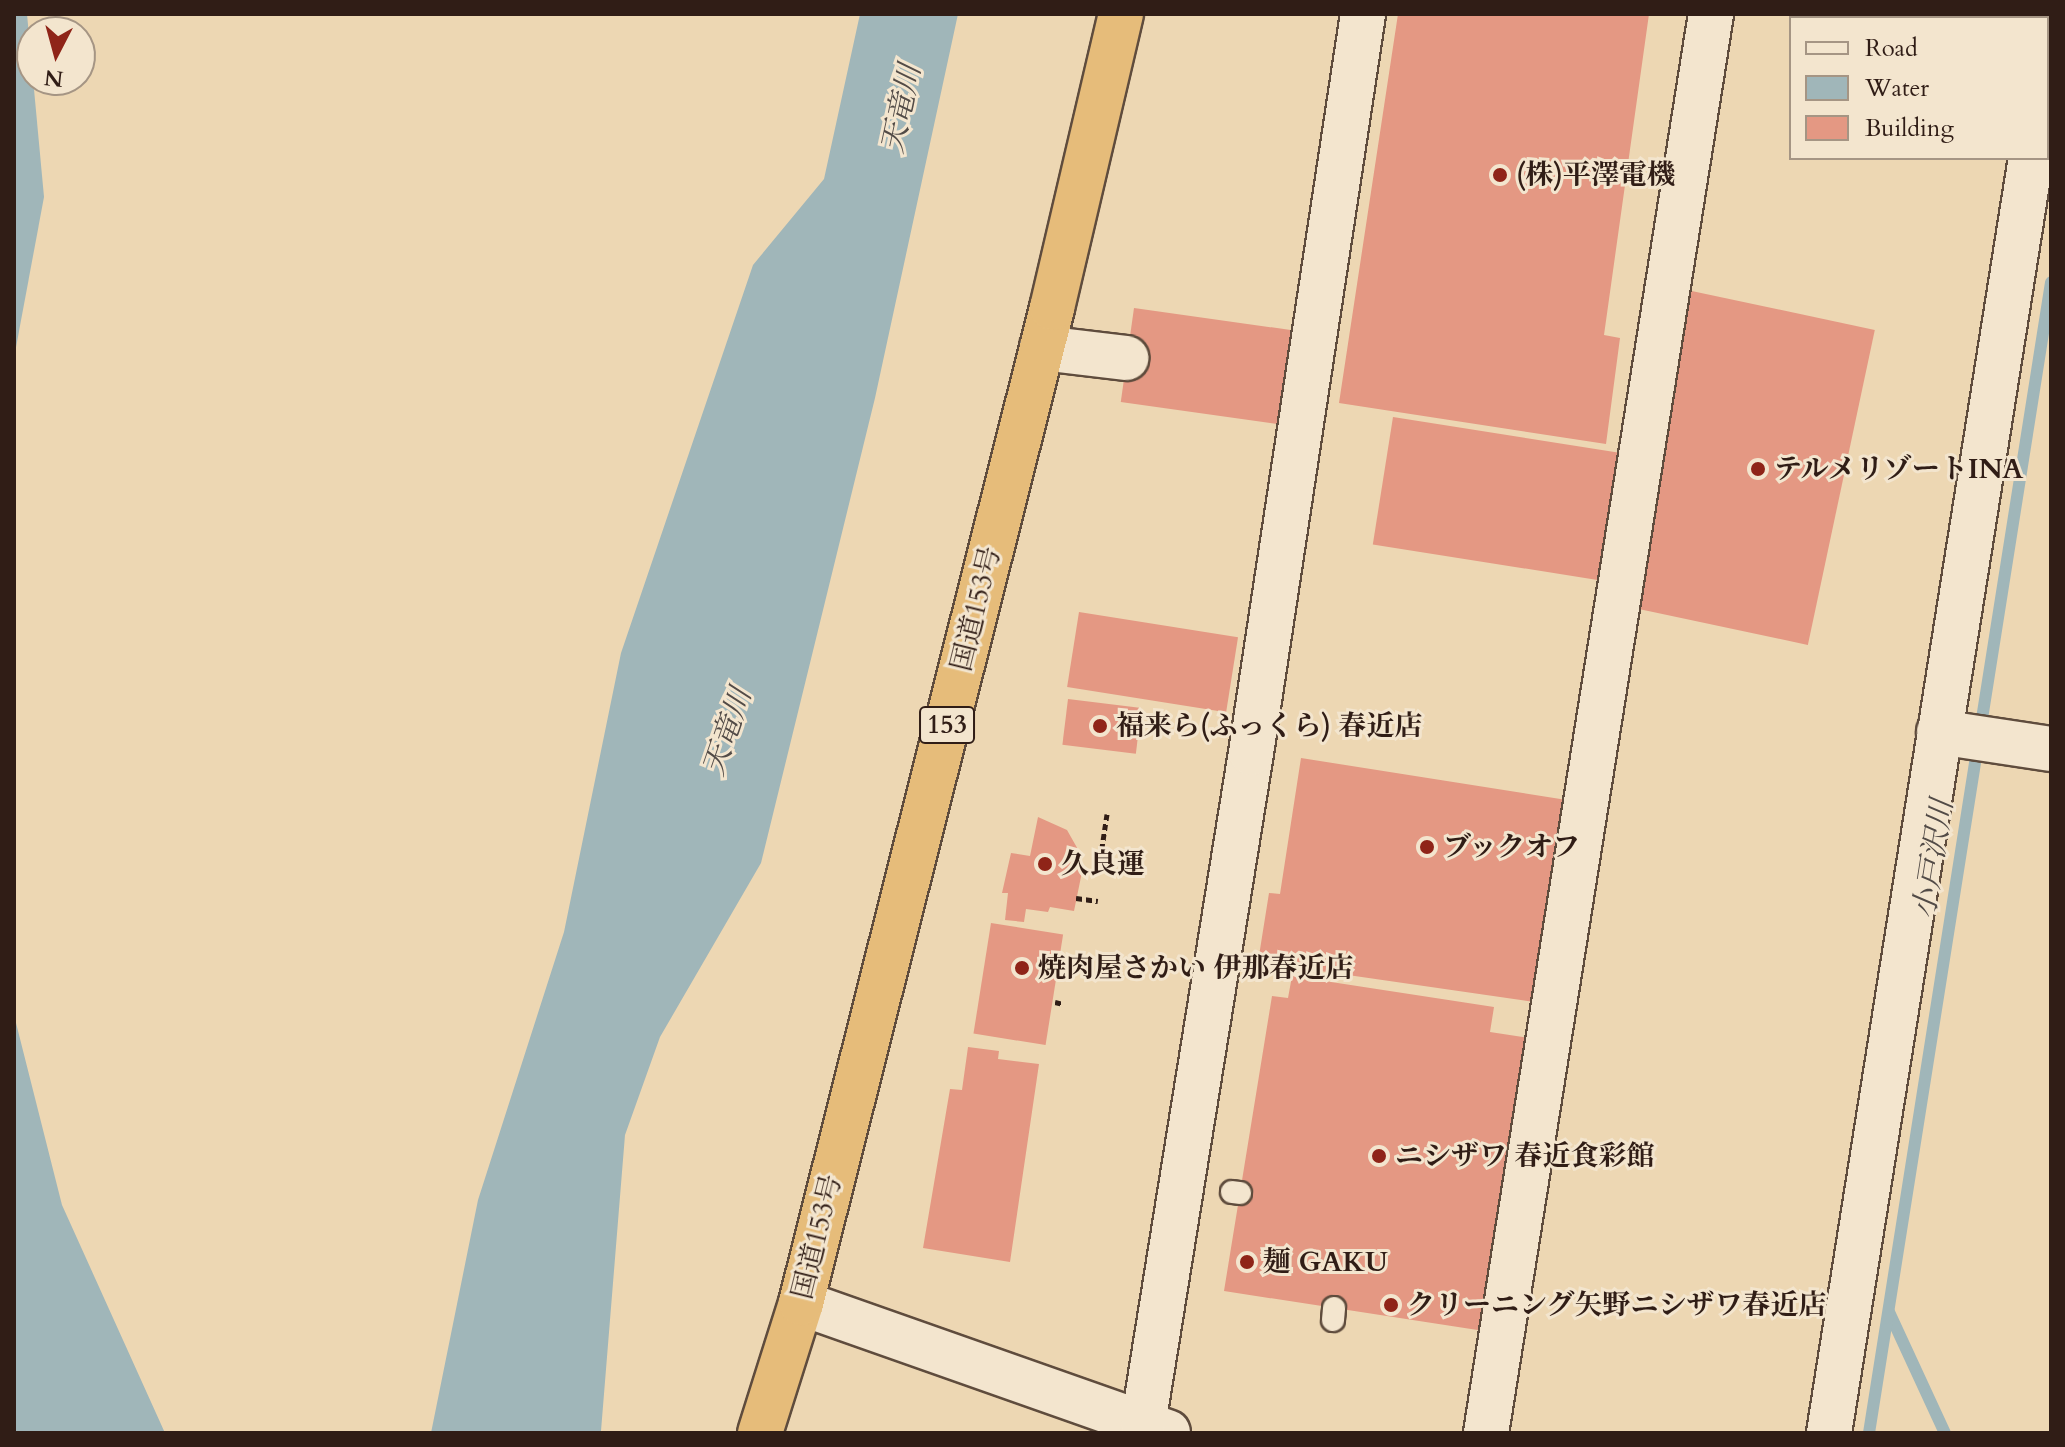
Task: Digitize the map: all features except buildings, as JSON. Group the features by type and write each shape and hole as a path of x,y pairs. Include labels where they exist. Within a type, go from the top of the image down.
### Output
{"highway":[{"name":"国道153号","path":"760,1433 801,1303 1042,348 1121,14"}],"street":[{"path":"801,1303 1161,1430 1167,1310 1239,791 1363,14"},
{"path":"1486,1433 1711,14"},
{"path":"1829,1433 1946,733 2031,160"},
{"path":"1042,348 1126,358"},
{"path":"1946,733 2051,749"}],"path":[{"path":"1107,814 1101,854 1109,855"},
{"path":"1076,898 1098,901"},
{"path":"1055,1002 1063,1004"}],"water":[{"path":"14,14 27,14 16,16 16,96 35,96 44,197 14,358"},
{"name":"天竜川","path":"860,14 958,14 875,398 761,863 660,1037 625,1135 601,1431 431,1433 478,1200 564,932 621,653 753,265 824,179"},
{"path":"14,1015 62,1205 165,1433 14,1433"}],"waterway":[{"name":"小戸沢川","path":"1869,1433 2051,282"},
{"name":"小戸沢川","path":"1889,1312 1945,1433"}],"place":[{"name":"(株)平澤電機","path":"1500,175"},
{"name":"テルメリゾートINA","path":"1758,469"},
{"name":"福来ら(ふっくら) 春近店","path":"1100,726"},
{"name":"ブックオフ","path":"1427,847"},
{"name":"久良運","path":"1045,864"},
{"name":"焼肉屋さかい 伊那春近店","path":"1022,968"},
{"name":"ニシザワ 春近食彩館","path":"1379,1156"},
{"name":"麺 GAKU","path":"1247,1262"},
{"name":"クリーニング矢野ニシザワ春近店","path":"1391,1305"}]}
